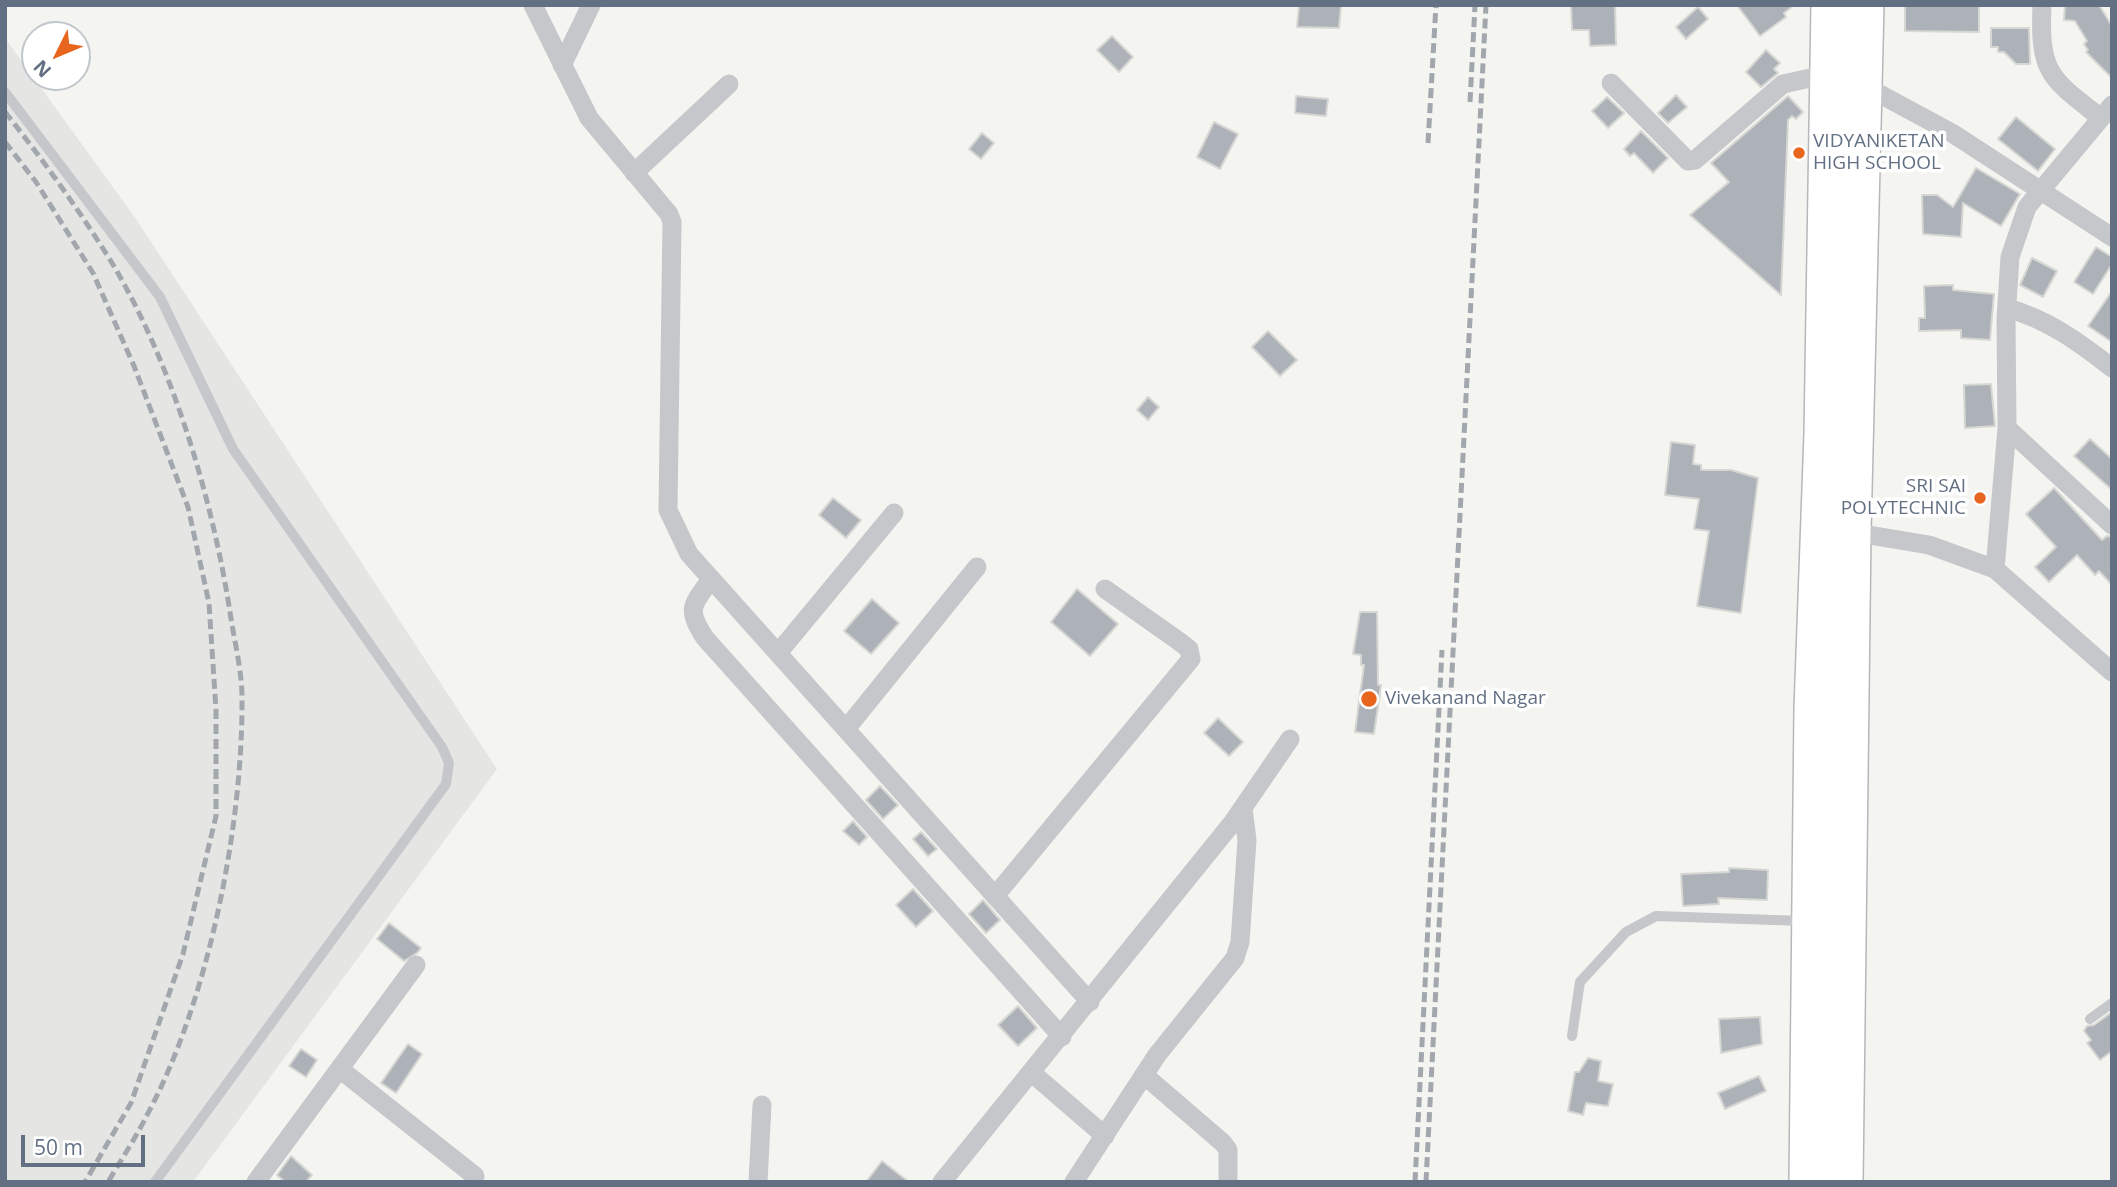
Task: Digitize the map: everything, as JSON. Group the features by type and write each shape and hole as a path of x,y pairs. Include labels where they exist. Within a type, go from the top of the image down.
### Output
{"highway":[{"path":"1830,5 1844,1182"},
{"path":"1808,1182 1813,709 1835,531 1863,85 1865,5"}],"street":[{"path":"533,5 589,118 669,214 673,233 668,510 689,554 1090,1002"},
{"path":"562,65 591,5"},
{"path":"1995,569 2007,428 2007,308 2010,257 2027,207 2107,111 2057,83 2044,62 2042,5"},
{"path":"1611,83 1688,161 1695,160 1783,84 1829,74"},
{"path":"634,173 729,84"},
{"path":"1863,85 1952,133 2112,237"},
{"path":"2007,308 2035,316 2054,326 2112,368"},
{"path":"2007,428 2112,525"},
{"path":"778,653 894,513"},
{"path":"1835,531 1929,545 1995,569 2112,671"},
{"path":"846,729 977,567"},
{"path":"711,579 692,608 692,617 705,638 1062,1037"},
{"path":"995,896 1191,659 1189,649 1105,589"},
{"path":"942,1182 1062,1037 1243,808 1290,739"},
{"path":"1074,1182 1144,1075 1235,958 1240,942 1247,840 1243,808"},
{"path":"256,1182 416,965"},
{"path":"341,1070 475,1176"},
{"path":"1032,1073 1105,1136"},
{"path":"1144,1075 1223,1143 1228,1150 1228,1182"},
{"path":"758,1182 762,1105"}],"lane":[{"path":"5,92 160,298 233,449 442,747 449,763 446,785 155,1182"},
{"path":"1572,1035 1580,982 1635,924 1656,916 1811,921"},
{"path":"2090,1019 2112,1003"}],"shaded area":[{"path":"5,38 21,60 21,91 43,91 136,219 497,769 193,1182 5,1182"}],"building":[{"path":"1299,5 1341,6 1339,28 1297,27"},
{"path":"1571,5 1615,5 1616,45 1590,46 1589,30 1572,30"},
{"path":"1737,5 1794,5 1784,13 1786,17 1760,36"},
{"path":"1905,5 1979,5 1979,32 1905,31"},
{"path":"2065,5 2099,5 2112,26 2112,78 2086,52 2088,50 2084,44 2087,41 2075,21 2064,20"},
{"path":"1698,7 1708,19 1686,39 1676,27"},
{"path":"1991,28 2029,28 2030,64 2016,64 2004,52 1998,52 1998,47 1991,47"},
{"path":"1112,36 1133,57 1119,72 1097,50"},
{"path":"1766,50 1780,63 1774,69 1778,73 1761,87 1746,72"},
{"path":"1676,95 1687,107 1668,123 1658,113"},
{"path":"1296,96 1328,99 1326,116 1295,113"},
{"path":"1788,96 1803,112 1796,119 1792,116 1788,120 1781,295 1690,215 1729,182 1711,163"},
{"path":"1607,97 1624,113 1608,128 1592,111"},
{"path":"2016,117 2055,149 2038,171 1998,139"},
{"path":"1214,122 1238,134 1220,169 1197,157"},
{"path":"1641,131 1668,158 1653,173 1634,153 1630,156 1624,149"},
{"path":"982,133 994,143 981,159 969,149"},
{"path":"1976,168 2020,194 2001,226 1963,203 1961,237 1923,234 1922,195 1937,195 1953,207"},
{"path":"2096,247 2112,257 2112,264 2093,294 2074,282"},
{"path":"2032,258 2057,271 2043,297 2020,285"},
{"path":"1953,285 1953,290 1994,294 1990,340 1961,338 1961,330 1919,331 1919,318 1925,318 1924,286"},
{"path":"2112,291 2112,342 2088,326"},
{"path":"1268,331 1297,360 1280,376 1252,347"},
{"path":"1991,384 1995,426 1965,428 1964,385"},
{"path":"1148,397 1159,407 1148,420 1137,410"},
{"path":"2090,439 2112,459 2112,490 2074,456"},
{"path":"1671,442 1695,445 1693,464 1701,465 1701,470 1731,470 1758,478 1741,613 1697,606 1709,531 1694,529 1699,499 1665,495"},
{"path":"2054,488 2102,540 2107,536 2112,537 2112,585 2099,571 2095,575 2077,555 2049,582 2035,567 2056,547 2026,514"},
{"path":"833,498 861,520 846,538 819,515"},
{"path":"1077,589 1118,624 1090,656 1051,622"},
{"path":"872,599 899,623 871,654 844,631"},
{"path":"1360,612 1377,612 1378,685 1381,685 1374,734 1355,732 1364,665 1361,665 1361,655 1353,654"},
{"path":"1218,718 1243,742 1229,756 1204,733"},
{"path":"880,786 898,805 883,819 866,800"},
{"path":"853,821 867,837 859,845 843,831"},
{"path":"921,832 937,849 928,856 913,839"},
{"path":"1729,868 1768,870 1767,900 1718,898 1719,904 1683,906 1681,874 1729,872"},
{"path":"913,889 933,911 916,927 896,905"},
{"path":"983,900 1000,920 986,933 969,914"},
{"path":"389,923 421,948 417,953 404,961 377,939"},
{"path":"1018,1006 1037,1028 1018,1046 998,1025"},
{"path":"2112,1012 2112,1051 2100,1060 2087,1043 2091,1040 2084,1031 2087,1026 2094,1025"},
{"path":"1760,1017 1762,1044 1721,1053 1719,1019"},
{"path":"408,1044 422,1054 396,1093 381,1083"},
{"path":"301,1049 317,1060 306,1077 289,1066"},
{"path":"1588,1058 1601,1061 1598,1081 1613,1084 1608,1106 1586,1103 1583,1115 1568,1111 1575,1072 1579,1072"},
{"path":"1759,1076 1766,1091 1725,1109 1718,1093"},
{"path":"291,1156 312,1175 306,1182 285,1182 277,1175"},
{"path":"882,1161 909,1182 866,1182"}],"railway":[{"path":"1428,143 1436,5"},
{"path":"1470,102 1475,5"},
{"path":"1426,1182 1486,5"},
{"path":"5,112 61,186 112,263 134,302 171,387 201,477 222,568 241,677 241,748 236,802 218,913 204,968 168,1072 142,1125 108,1182"},
{"path":"5,142 36,182 93,273 134,366 188,507 209,603 216,710 216,816 183,954 131,1103 85,1182"},
{"path":"1415,1182 1442,650"}],"place":[{"name":"VIDYANIKETAN HIGH SCHOOL","path":"1799,153"},
{"name":"SRI SAI POLYTECHNIC","path":"1980,498"},
{"name":"Vivekanand Nagar","path":"1369,699"}]}
